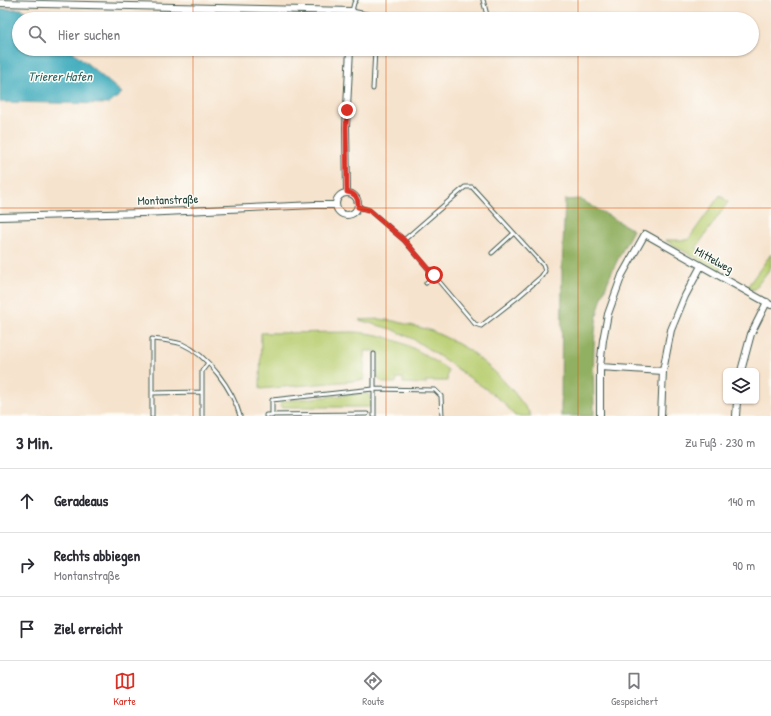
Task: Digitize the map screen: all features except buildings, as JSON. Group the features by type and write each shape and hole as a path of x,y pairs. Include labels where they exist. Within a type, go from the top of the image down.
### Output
{"street":[{"path":"0,3 352,11"},
{"path":"347,192 346,127 350,56"},
{"path":"347,192 356,196 358,199 358,207 356,212 345,215 337,209 336,205 340,194 347,192"},
{"name":"Montanstraße","path":"0,217 336,205"},
{"name":"Mittelweg","path":"600,367 608,314 622,275 646,234 769,303"},
{"path":"661,416 663,371 671,330 685,296 701,266"},
{"path":"742,368 751,334 769,303"},
{"path":"600,416 600,367 663,371"},
{"path":"736,416 737,404"}],"lane":[{"path":"356,0 352,11 356,12"},
{"path":"483,0 486,12"},
{"path":"374,89 375,56"},
{"path":"358,207 369,210 404,240 475,324 481,326 541,277 544,271 542,265 472,187 465,186 404,240"},
{"path":"492,253 514,233"},
{"path":"426,283 434,275"},
{"path":"152,416 152,339 181,344 193,349 208,363 228,390 238,408 240,416"},
{"path":"374,354 374,416"},
{"path":"202,416 202,371 208,363"},
{"path":"272,415 272,400 373,389 435,390 441,396 442,416"},
{"path":"152,393 202,392"},
{"path":"266,416 367,414"}],"green space":[{"path":"720,195 728,202 696,248 723,265 719,272 665,240 688,240"},
{"path":"580,199 633,230 610,276 598,312 594,347 594,416 561,416 562,268 565,200"},
{"path":"771,254 771,267 754,290 747,287"},
{"path":"380,319 430,330 469,350 496,373 513,391 531,416 515,416 503,402 486,389 413,339 394,330 359,320"},
{"path":"355,332 385,337 415,349 448,370 447,381 426,381 426,384 403,383 403,378 397,378 396,383 383,383 377,377 376,351 364,351 364,380 260,389 261,333"},
{"path":"365,393 369,395 371,407 281,407 280,405 282,401"}],"water":[{"name":"Trierer Hafen","path":"1,9 22,9 26,12 12,12 12,56 78,56 122,93 109,104 0,102"}],"route":[{"path":"347,110 347,192 356,196 359,203 358,207 369,210 404,240 434,275"}]}
